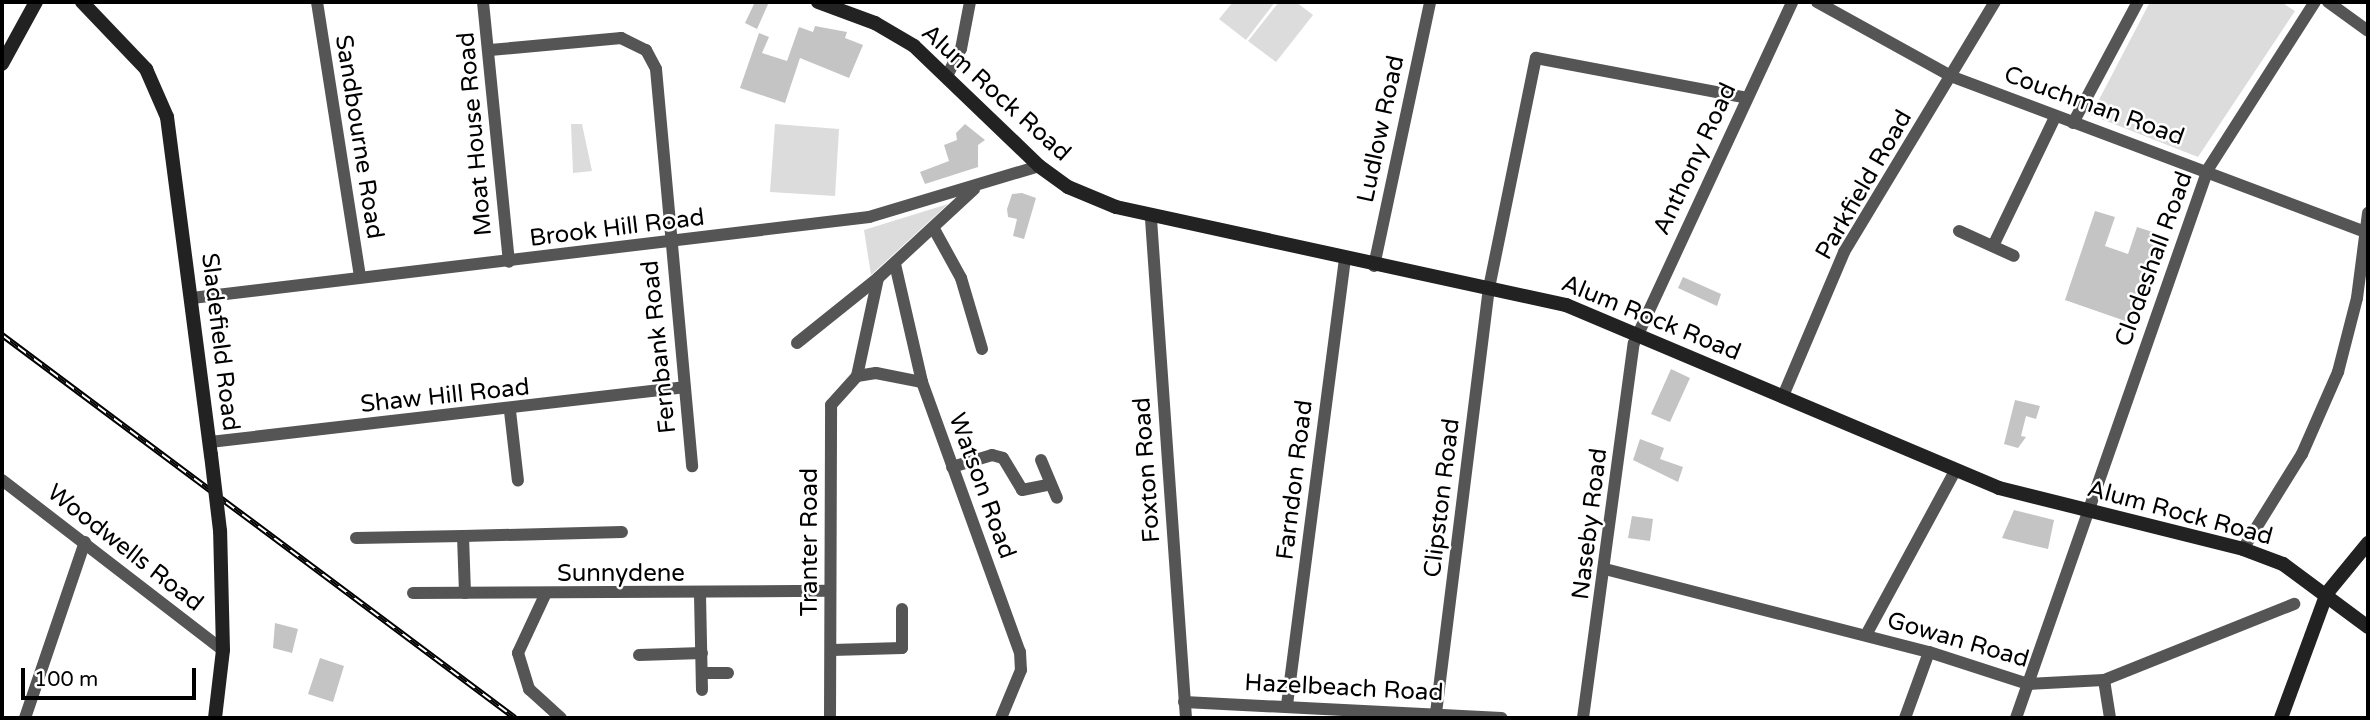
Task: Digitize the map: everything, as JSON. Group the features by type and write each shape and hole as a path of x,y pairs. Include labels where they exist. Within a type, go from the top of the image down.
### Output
{"street":[{"path":"2,64 36,2"},
{"name":"Sladefield Road","path":"82,2 146,69 161,97 192,298 220,531 223,650 215,718"},
{"name":"Sandbourne Road","path":"317,2 360,278"},
{"name":"Moat House Road","path":"483,2 490,50 509,262"},
{"name":"Alum Rock Road","path":"818,2 875,23 948,75 1039,166 1068,187 1151,219 1566,305 1955,471 2087,512 2244,549 2283,564 2327,593 2368,627"},
{"path":"948,75 961,49 970,2"},
{"name":"Ludlow Road","path":"1374,266 1430,2"},
{"name":"Anthony Road","path":"1637,334 1793,2"},
{"name":"Couchman Road","path":"1816,2 1953,77 2054,117 2208,169 2366,234"},
{"name":"Parkfield Road","path":"1783,396 1844,252 1953,77 1995,2"},
{"path":"2073,123 2138,2"},
{"name":"Clodeshall Road","path":"2016,718 2208,169 2315,2"},
{"path":"2328,2 2368,31"},
{"name":"Fernbank Road","path":"490,50 621,38 646,50 656,69 692,466"},
{"name":"Clipston Road","path":"1436,713 1489,288 1536,58 1747,97"},
{"path":"1993,246 2054,117"},
{"name":"Brook Hill Road","path":"192,298 869,218 974,189 1039,166"},
{"path":"797,343 895,264 974,189"},
{"path":"2244,549 2302,454 2338,372 2357,298 2368,213"},
{"name":"Foxton Road","path":"1151,219 1186,718"},
{"path":"934,229 961,278 982,349"},
{"path":"1959,231 2014,256"},
{"name":"Farndon Road","path":"1287,705 1345,260"},
{"name":"Watson Road","path":"895,264 922,382 1020,652 1021,670 1002,718"},
{"name":"Tranter Road","path":"830,718 831,405 857,376 878,278"},
{"name":"Naseby Road","path":"1583,718 1637,334"},
{"path":"857,376 876,373 922,382"},
{"name":"Shaw Hill Road","path":"211,448 684,387"},
{"path":"510,411 518,481"},
{"path":"952,467 992,455 1003,458 1022,490 1047,485"},
{"path":"1041,460 1047,485 1057,498"},
{"path":"1866,635 1955,471"},
{"name":"Woodwells Road","path":"2,480 223,650"},
{"path":"356,538 622,532"},
{"path":"463,536 465,593"},
{"path":"25,718 85,542"},
{"path":"2281,718 2327,593 2368,543"},
{"name":"Gowan Road","path":"1605,569 1929,652 2028,684 2104,680 2294,604"},
{"name":"Sunnydene","path":"413,593 700,595 829,591"},
{"path":"545,595 517,653 529,690 561,718"},
{"path":"700,595 702,691"},
{"path":"832,650 901,648 902,609"},
{"path":"1905,718 1929,652"},
{"path":"639,655 702,653"},
{"path":"702,673 728,673"},
{"path":"2104,680 2110,718"},
{"name":"Hazelbeach Road","path":"1184,702 1287,705 1502,718"}],"shaded area":[{"path":"1233,2 1275,2 1246,40 1219,19"},
{"path":"1279,2 1296,2 1313,15 1276,62 1248,41"},
{"path":"2150,2 2281,2 2295,11 2198,157 2091,115"},
{"path":"571,124 582,124 592,171 573,173"},
{"path":"775,124 839,129 835,196 770,192"},
{"path":"948,204 871,275 864,230"}],"building":[{"path":"755,2 769,2 757,29 745,23"},
{"path":"815,26 847,32 845,38 863,45 849,78 800,58 785,103 740,88 759,33 769,37 762,53 787,61 799,27 813,32"},
{"path":"965,124 985,140 978,145 978,167 925,184 920,172 949,161 944,145 957,140 956,133"},
{"path":"1022,193 1036,198 1024,239 1013,236 1017,219 1008,217 1007,209 1012,194"},
{"path":"2095,211 2115,217 2105,246 2128,254 2137,227 2162,235 2131,323 2065,300"},
{"path":"1683,277 1721,294 1717,306 1678,288"},
{"path":"1671,369 1690,378 1670,422 1651,414"},
{"path":"2015,400 2040,406 2036,419 2026,416 2021,436 2026,437 2018,448 2004,444"},
{"path":"1640,439 1664,448 1660,459 1683,467 1678,482 1633,460"},
{"path":"2014,510 2054,520 2048,549 2002,538"},
{"path":"1632,516 1653,519 1650,541 1628,538"},
{"path":"275,623 298,629 292,653 273,648"},
{"path":"320,658 344,666 333,702 308,694"}],"railway":[{"path":"2,335 515,718"}]}
